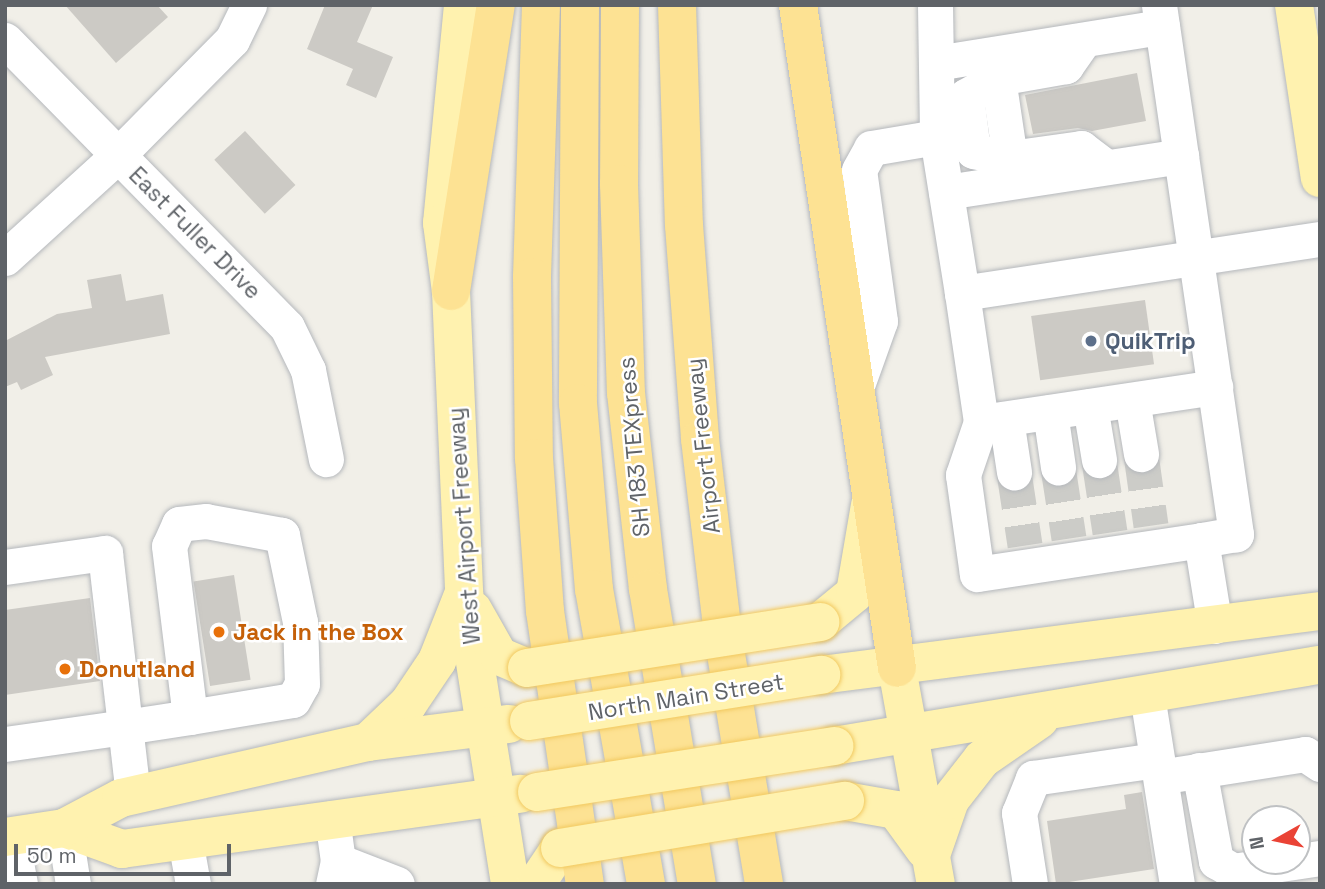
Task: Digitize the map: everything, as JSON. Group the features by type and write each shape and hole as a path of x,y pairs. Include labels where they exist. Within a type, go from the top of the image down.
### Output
{"highway":[{"path":"451,291 496,5"},
{"path":"541,5 533,249 534,458 545,611 585,884"},
{"path":"580,5 578,403 594,589 646,884"},
{"name":"SH 183 TEXpress","path":"620,5 626,393 648,589 697,884"},
{"name":"Airport Freeway","path":"677,5 684,225 700,439 723,636 764,884"},
{"path":"797,5 897,668"}],"main road":[{"name":"West Airport Freeway","path":"463,5 442,223 451,291 464,593 483,727 510,884"},
{"path":"1294,5 1320,178"},
{"path":"464,593 499,656 527,668 820,622 855,593 871,498"},
{"path":"368,742 408,704 437,661 464,593"},
{"name":"North Main Street","path":"8,837 64,828 133,795 368,742 528,722 821,675 897,668 1320,611"},
{"name":"North Main Street","path":"64,828 122,849 332,818 537,792 908,735 1320,666"},
{"path":"897,668 933,871"},
{"path":"933,871 950,800 982,760 1055,711"},
{"path":"536,884 560,848 845,800 896,810 933,871"}],"street":[{"path":"5,258 118,155 232,40 249,5"},
{"path":"935,5 937,137 962,293 993,420 1014,472"},
{"path":"936,63 1084,40 1161,16 1236,534 1200,540 1153,536 1027,555 977,574 963,475 993,420"},
{"name":"East Fuller Drive","path":"5,40 287,327 308,370 326,459"},
{"path":"1084,40 1066,66 998,78 1010,158 1082,148 1106,167"},
{"path":"856,388 880,321 859,170 871,148 937,137"},
{"path":"946,192 1181,156"},
{"path":"962,293 1320,239"},
{"path":"993,420 1215,387"},
{"path":"1132,400 1140,454"},
{"path":"1090,406 1099,460"},
{"path":"1050,412 1058,467"},
{"path":"5,744 125,727 190,717 293,700 302,684 300,622 282,535 206,521 179,524 169,546 190,717"},
{"path":"1200,540 1215,626"},
{"path":"5,567 105,553 133,795"},
{"path":"1146,695 1177,884"},
{"path":"1030,884 1018,813 1033,778 1159,768 1199,770 1305,754 1320,764"},
{"path":"1199,770 1216,861 1233,872 1320,858"},
{"path":"332,818 336,872 397,884"},
{"path":"64,828 73,884"},
{"path":"8,837 20,884"},
{"path":"185,839 193,884"}],"building":[{"path":"65,5 157,5 168,17 116,63"},
{"path":"325,5 373,5 357,42 393,57 376,98 346,85 353,69 307,49"},
{"path":"1137,73 1146,121 1092,131 1078,128 1033,134 1025,95"},
{"path":"245,131 295,185 265,214 214,160"},
{"path":"121,274 126,301 163,294 170,334 45,357 53,375 21,390 17,382 5,387 5,341 57,314 92,308 87,280"},
{"path":"1145,300 1154,364 1040,380 1031,316"},
{"name":"Jack in the Box","path":"234,575 251,680 210,686 194,581"},
{"path":"90,598 100,681 5,695 5,610"},
{"path":"1142,792 1154,869 1056,884 1047,821 1126,809 1124,795"}],"tunnel":[{"path":"1141,454 1151,525"},
{"path":"1099,460 1110,532"},
{"path":"1058,467 1069,538"},
{"path":"1014,472 1025,545"}],"place":[{"name":"QuikTrip","path":"1091,341"},
{"name":"Jack in the Box","path":"219,632"},
{"name":"Donutland","path":"65,669"}]}
